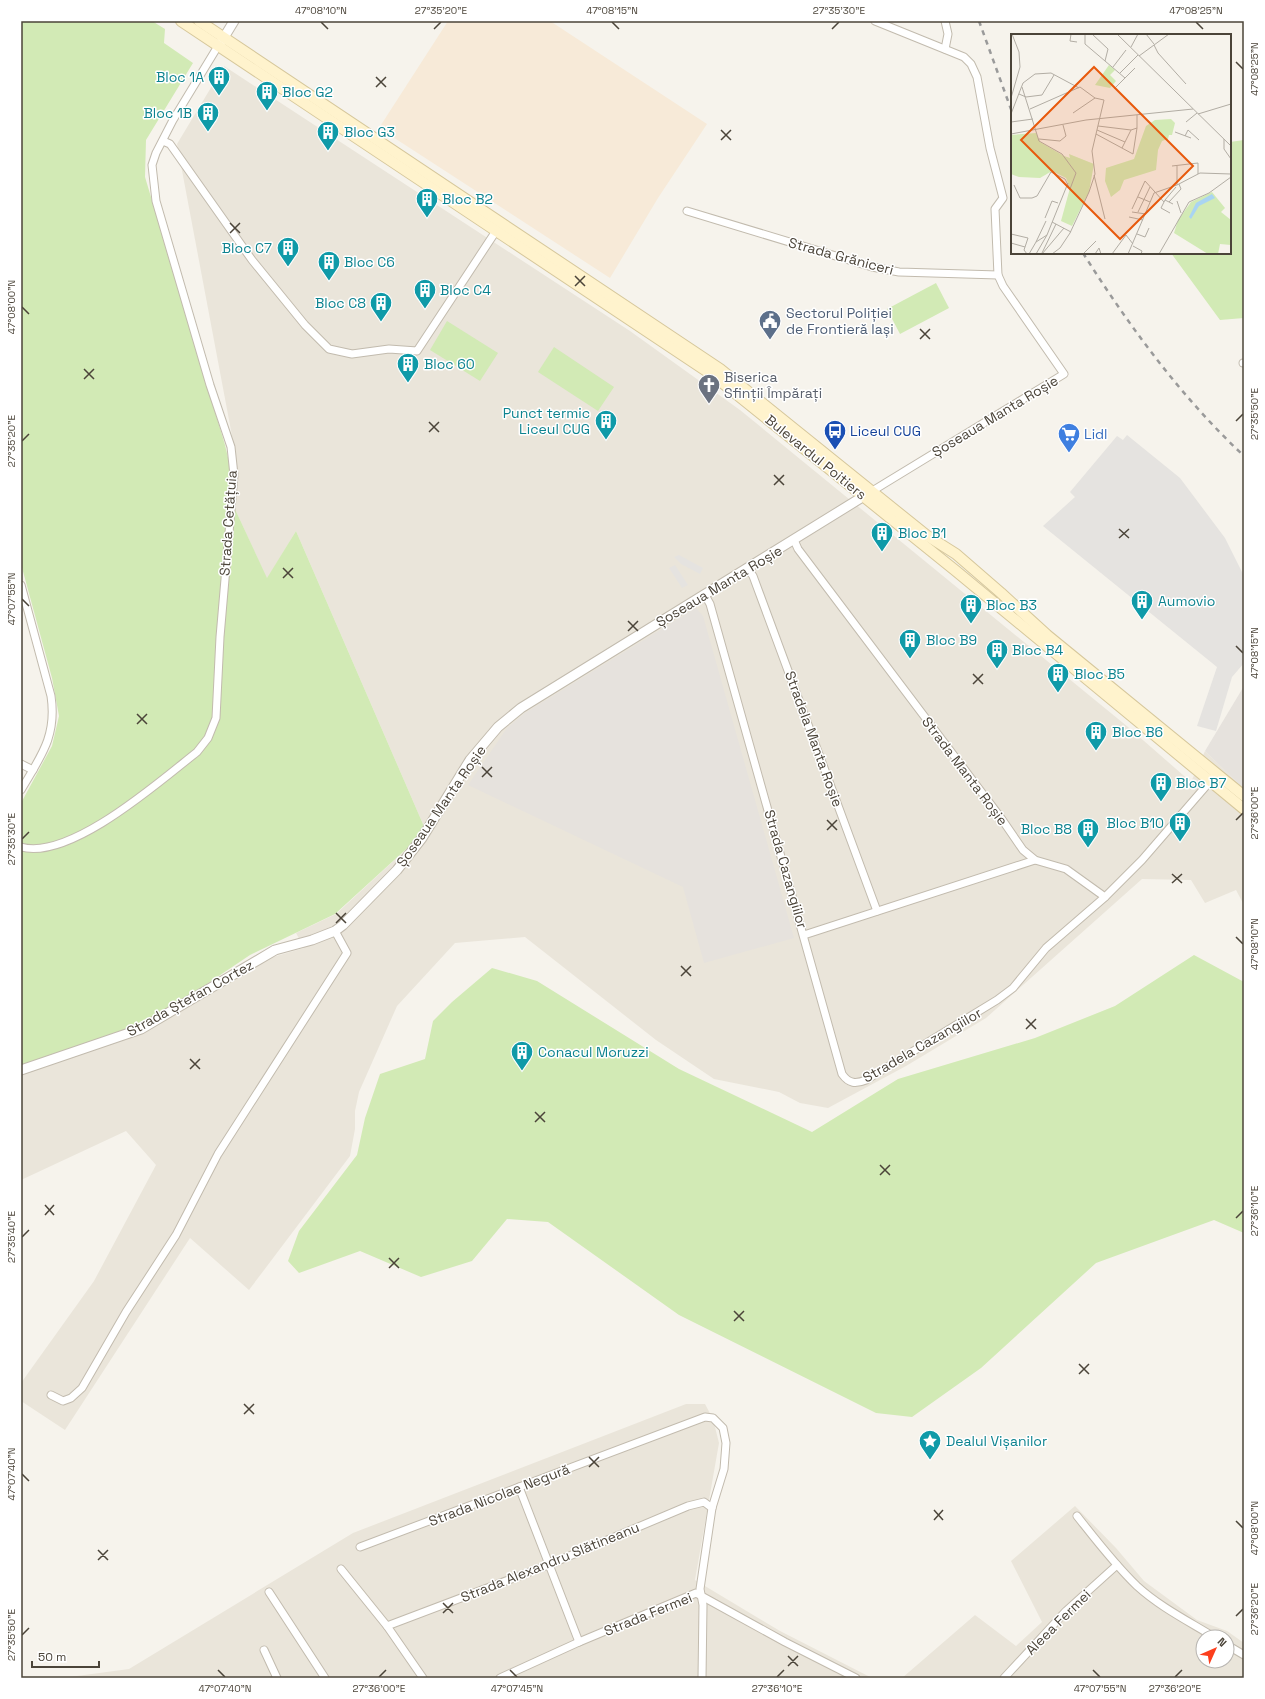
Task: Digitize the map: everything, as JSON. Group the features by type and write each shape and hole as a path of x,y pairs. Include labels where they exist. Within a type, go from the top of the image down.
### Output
{"main road":[{"name":"Bulevardul Poitiers","path":"181,21 221,42 720,369 868,494 1213,777 1244,809"},
{"name":"Bulevardul Poitiers","path":"199,21 221,42 496,231 714,376 868,494"},
{"name":"Bulevardul Poitiers","path":"1213,777 1244,796"}],"street":[{"name":"Strada Cetățuia","path":"21,847 38,848 56,845 101,824 197,752 208,738 216,718 220,629 225,570 232,518 233,468 231,447 210,385 156,201 152,165 162,141 234,21"},
{"path":"874,21 966,58 977,77 990,148 1003,198 995,209 998,275"},
{"path":"945,21 948,34 945,49"},
{"path":"162,141 170,144 252,260 305,325 329,349 352,354 389,348 417,351 464,277 496,231"},
{"name":"Strada Grăniceri","path":"687,211 872,267 899,272 998,275"},
{"name":"Șoseaua Manta Roșie","path":"335,931 343,925 397,870 422,838 470,760 498,727 520,708 1064,374 1003,286 998,275"},
{"name":"Strada Manta Roșie","path":"794,540 798,549 1001,818 1023,850 1035,860 1066,870 1105,897"},
{"name":"Stradela Manta Roșie","path":"748,569 761,598 877,911"},
{"path":"21,585 51,696 54,714 49,739 21,790"},
{"name":"Strada Cazangiilor","path":"705,595 710,604 804,935 1035,860"},
{"path":"21,764 33,770"},
{"path":"1105,897 1142,860 1213,777"},
{"name":"Stradela Cazangiilor","path":"804,935 842,1074 846,1080 852,1083 858,1083 866,1080 943,1035 997,1000 1012,988 1046,948 1105,897"},
{"path":"51,1395 63,1401 71,1398 82,1388 126,1312 176,1235 218,1154 347,953 335,931"},
{"name":"Strada Ștefan Cortez","path":"21,1070 141,1029 275,950 312,940 335,931"},
{"name":"Strada Nicolae Negură","path":"360,1547 705,1417 713,1418 719,1423 723,1428 726,1443 724,1469 712,1508"},
{"path":"519,1487 579,1642"},
{"name":"Strada Alexandru Slătineanu","path":"387,1626 548,1565 688,1506 704,1502 712,1508"},
{"path":"702,1678 702,1595 700,1588 712,1508"},
{"path":"1077,1516 1115,1566 1138,1587 1164,1607 1201,1629"},
{"name":"Aleea Fermei","path":"1004,1678 1066,1611 1115,1566"},
{"path":"341,1569 387,1626 423,1678"},
{"path":"269,1592 325,1678"},
{"name":"Strada Fermei","path":"500,1678 579,1642 696,1593 785,1642 856,1678"},
{"path":"264,1650 277,1678"},
{"path":"1235,1650 1244,1655"}],"shaded area":[{"path":"448,21 550,21 707,124 658,198 610,278 379,128"},
{"path":"224,66 630,331 740,410 1128,727 1191,782 1205,751 1244,789 1244,905 1236,890 1205,903 1191,880 1142,879 986,1018 906,1066 828,1108 800,1103 779,1092 714,1079 656,1040 525,937 455,943 397,1006 359,1092 355,1111 355,1129 350,1156 249,1290 190,1238 65,1430 21,1401 21,1383 94,1281 156,1165 126,1131 21,1180 21,1074 273,957 304,948 296,933 336,914 426,831 296,531 267,579 235,509 236,457 177,144"},
{"path":"1127,435 1180,478 1225,538 1244,576 1244,663 1232,677 1216,731 1197,726 1217,667 1043,526 1075,497 1070,492 1117,436 1123,440"},
{"path":"679,555 703,568 700,574 681,564 674,557"},
{"path":"675,565 688,585 682,588 669,568"},
{"path":"696,608 703,616 794,938 704,963 683,887 468,785 507,728 525,713"},
{"path":"1244,686 1244,789 1205,751"},
{"path":"686,1404 705,1404 713,1419 719,1443 695,1580 780,1631 872,1678 62,1678 129,1669 353,1533"},
{"path":"1075,1506 1116,1548 1144,1581 1197,1620 1222,1629 1195,1629 1195,1669 1235,1669 1235,1637 1244,1643 1244,1678 902,1678 975,1615 1016,1646 1042,1622 1011,1561"}],"green space":[{"path":"21,21 152,21 165,29 164,43 193,63 146,140 145,177 225,445 235,487 235,509 267,578 296,531 426,831 335,914 250,955 140,1029 21,1069 21,803 52,746 59,716 52,678 21,564"},
{"path":"1244,140 1244,318 1220,320 1172,254 1231,254 1231,142"},
{"path":"936,283 949,308 900,334 887,309"},
{"path":"447,321 498,353 480,381 430,350"},
{"path":"554,347 614,387 598,411 538,372"},
{"path":"1194,955 1244,982 1244,1233 1214,1220 1096,1263 981,1368 912,1417 876,1413 679,1315 548,1222 507,1219 472,1261 421,1277 360,1251 299,1273 288,1261 299,1231 357,1155 365,1118 380,1074 425,1059 433,1021 452,1002 492,968 537,981 679,1069 812,1132 898,1079 1035,1038 1115,1006"}],"railway":[{"path":"979,21 1011,109"},
{"path":"1084,254 1157,360 1199,410 1244,456"}],"place":[{"name":"Bloc 1A","path":"219,96"},
{"name":"Bloc G2","path":"267,112"},
{"name":"Bloc 1B","path":"208,132"},
{"name":"Bloc G3","path":"328,152"},
{"name":"Bloc B2","path":"427,218"},
{"name":"Bloc C7","path":"288,268"},
{"name":"Bloc C6","path":"329,282"},
{"name":"Bloc C4","path":"425,310"},
{"name":"Bloc C8","path":"381,322"},
{"name":"Sectorul Poliției de Frontieră Iași","path":"770,340"},
{"name":"Bloc 60","path":"408,384"},
{"name":"Biserica Sfinții Împărați","path":"709,404"},
{"name":"Punct termic Liceul CUG","path":"606,440"},
{"name":"Liceul CUG","path":"835,450"},
{"name":"Lidl","path":"1069,454"},
{"name":"Bloc B1","path":"882,552"},
{"name":"Aumovio","path":"1142,620"},
{"name":"Bloc B3","path":"971,624"},
{"name":"Bloc B9","path":"910,660"},
{"name":"Bloc B4","path":"997,670"},
{"name":"Bloc B5","path":"1058,694"},
{"name":"Bloc B6","path":"1096,752"},
{"name":"Bloc B7","path":"1161,802"},
{"name":"Bloc B10","path":"1180,842"},
{"name":"Bloc B8","path":"1088,848"},
{"name":"Conacul Moruzzi","path":"522,1072"},
{"name":"Dealul Vișanilor","path":"930,1460"}]}
